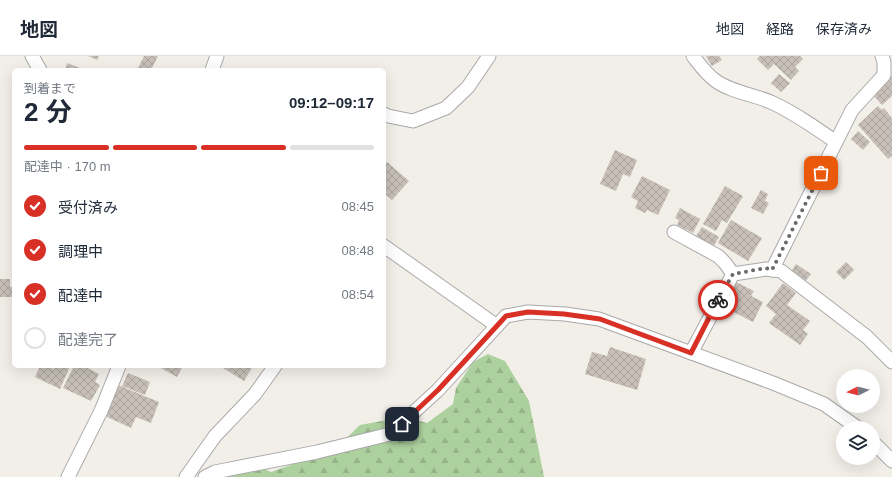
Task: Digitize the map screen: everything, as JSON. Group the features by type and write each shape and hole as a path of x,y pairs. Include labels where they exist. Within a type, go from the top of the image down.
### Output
{"street":[{"path":"32,56 39,68"},
{"path":"213,68 217,56"},
{"path":"386,115 413,121 446,108 468,86 489,56"},
{"path":"693,56 716,82 739,92 773,103 804,120 836,142"},
{"path":"772,270 852,110 888,69 882,56"},
{"path":"674,232 718,256 733,274"},
{"path":"386,247 497,326"},
{"path":"733,274 766,268 781,271 867,337 892,362"},
{"path":"691,353 733,274"},
{"path":"205,477 215,472 317,452 390,434 438,390 506,316 528,312 564,314 600,319 773,383 824,404 848,421"},
{"path":"68,477 101,411 117,368"},
{"path":"186,477 215,436 255,394 274,368"},
{"path":"880,449 892,461"}],"green space":[{"path":"488,354 505,361 529,401 544,477 225,477 233,470 255,465 271,472 335,449 360,425 404,417 427,423 453,404 456,388 473,362"}],"building":[{"path":"88,56 99,56 97,60"},
{"path":"144,56 158,56 152,68 138,68"},
{"path":"706,56 719,56 722,60 712,66"},
{"path":"760,56 800,56 803,59 795,67 799,71 791,80 774,64 768,70 757,59"},
{"path":"67,63 80,68 66,68"},
{"path":"779,74 790,83 781,92 771,83"},
{"path":"892,76 892,96 882,105 872,94"},
{"path":"878,106 882,110 884,108 892,118 892,156 888,159 858,125"},
{"path":"858,131 870,142 863,150 851,139"},
{"path":"615,150 637,160 630,177 623,174 616,191 600,184"},
{"path":"387,162 409,181 392,200 386,195"},
{"path":"642,176 670,190 658,215 647,210 645,213 635,208 638,201 631,197"},
{"path":"725,186 743,196 727,223 722,220 716,231 703,224"},
{"path":"761,190 768,194 765,201 769,203 763,214 751,208"},
{"path":"680,208 700,219 693,233 677,225 679,220 675,218"},
{"path":"731,220 762,238 748,261 718,243"},
{"path":"702,227 719,237 712,249 694,239"},
{"path":"846,262 854,270 844,280 836,272"},
{"path":"796,264 811,274 805,282 790,273"},
{"path":"0,279 10,279 12,297 0,297"},
{"path":"734,281 754,291 751,296 763,302 753,322 722,306"},
{"path":"783,283 796,293 787,305 810,321 803,330 808,334 800,345 769,323 776,314 766,306"},
{"path":"610,347 646,359 637,390 585,374 592,352 607,356"},
{"path":"39,368 69,368 60,389 35,377"},
{"path":"73,368 88,368 99,374 95,382 100,385 91,401 63,388"},
{"path":"161,368 182,368 177,377"},
{"path":"223,368 252,368 244,381"},
{"path":"128,373 150,382 145,395 122,386"},
{"path":"118,385 159,402 151,423 136,417 131,428 105,416"}],"way so far":[{"path":"718,300 733,274 766,268 772,270 821,173"}],"route":[{"path":"402,424 438,390 506,316 528,312 564,314 600,319 691,353 718,300"}]}
